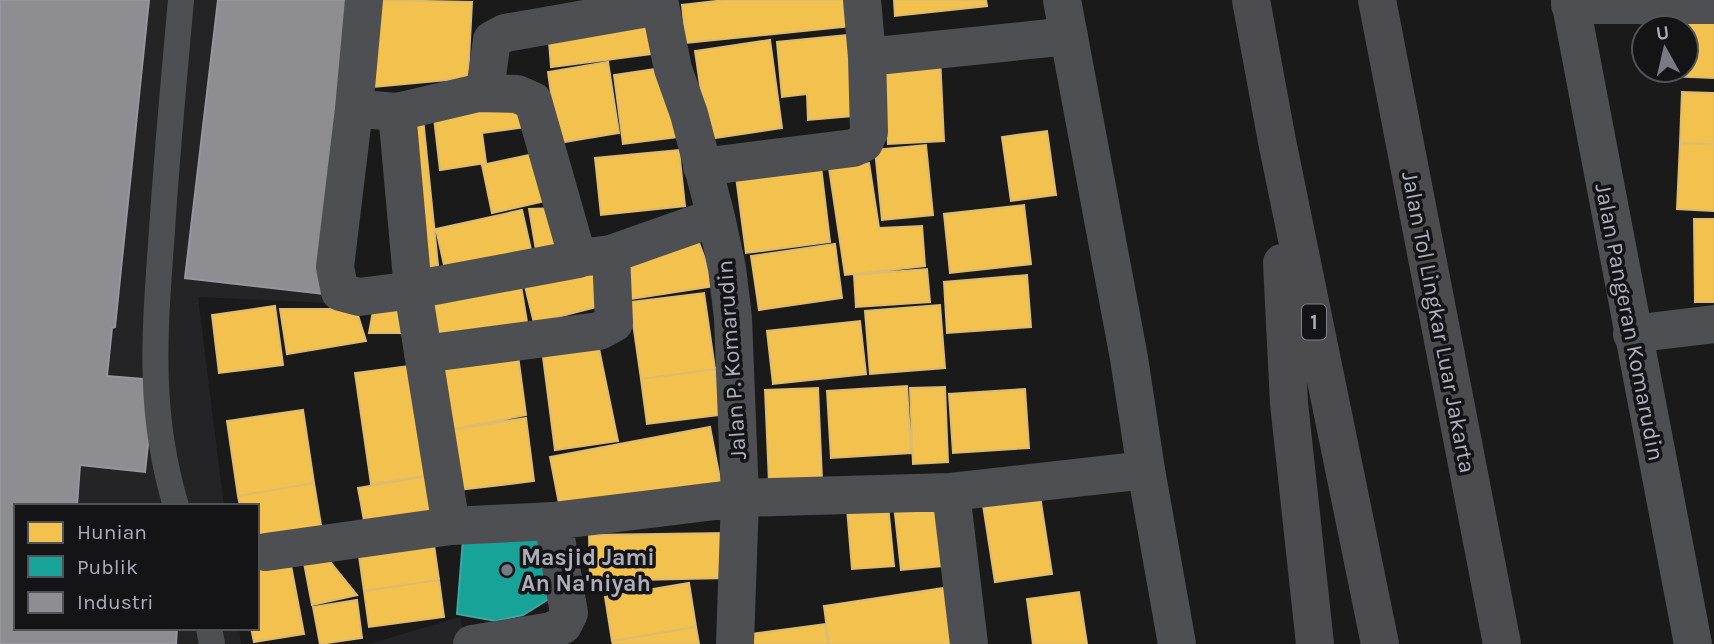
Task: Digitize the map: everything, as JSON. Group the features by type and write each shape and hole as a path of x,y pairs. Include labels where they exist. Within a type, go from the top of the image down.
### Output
{"highway":[{"name":"1","path":"1251,0 1277,141 1380,644"},
{"name":"Jalan Tol Lingkar Luar Jakarta","path":"1377,0 1502,644"},
{"path":"1277,141 1289,404 1315,644"}],"street":[{"path":"364,0 335,267 340,292 359,297 413,290 595,256 716,217"},
{"path":"702,167 853,148 864,143 869,132 862,0"},
{"path":"478,93 486,83 492,40 505,33 659,3"},
{"name":"Jalan P. Komarudin","path":"659,3 673,69 689,114 716,217 727,268 733,318 740,498 735,644"},
{"path":"1570,3 1714,5"},
{"name":"Jalan Pangeran Komarudin","path":"1570,3 1693,644"},
{"path":"867,57 1065,18 1129,358 1177,644"},
{"path":"354,109 397,112 478,93 517,94 533,101 595,256 614,323 598,331 423,354"},
{"path":"397,112 413,290 451,526"},
{"path":"1632,334 1710,335"},
{"path":"266,552 451,526 553,521 740,498 951,492 1146,470"},
{"path":"951,492 970,644"},
{"path":"472,644 552,631 563,625 569,613 553,521"}],"lane":[{"path":"175,504 167,475 155,404 154,342 181,0"}],"shaded area":[{"path":"0,0 384,0 349,304 198,297 224,504 14,504 14,630 239,630 241,644 0,644"},
{"path":"460,617 466,644 369,644"}],"building: Hunian":[{"path":"379,0 472,2 468,78 374,87"},
{"path":"725,0 859,0 861,25 686,43 682,5"},
{"path":"894,0 986,0 987,6 895,16"},
{"path":"1672,9 1714,11 1714,78 1700,77 1700,14 1672,14"},
{"path":"651,11 660,53 551,67 548,28"},
{"path":"857,34 864,115 808,120 807,94 782,97 777,42"},
{"path":"770,40 782,128 708,139 695,51"},
{"path":"940,56 944,141 888,144 884,60"},
{"path":"608,62 619,133 558,143 548,72"},
{"path":"669,67 679,137 623,144 614,75"},
{"path":"1682,92 1714,93 1714,144 1680,143"},
{"path":"515,98 533,126 482,133 486,163 440,170 433,109"},
{"path":"423,118 438,265 419,270 407,127"},
{"path":"1047,131 1056,195 1011,201 1002,137"},
{"path":"1680,143 1714,144 1714,211 1677,209"},
{"path":"926,145 933,215 882,220 875,150"},
{"path":"679,150 685,206 601,215 595,158"},
{"path":"543,152 558,198 492,213 482,165"},
{"path":"820,158 830,242 746,253 735,169"},
{"path":"869,163 879,228 922,226 925,266 845,275 829,168"},
{"path":"1024,205 1031,264 950,273 944,214"},
{"path":"559,208 566,249 537,256 529,209"},
{"path":"522,210 532,254 446,274 436,229"},
{"path":"1694,219 1714,219 1714,302 1695,302"},
{"path":"698,240 715,286 630,299 627,258"},
{"path":"835,244 842,298 759,310 751,256"},
{"path":"927,269 930,302 856,307 854,275"},
{"path":"598,270 608,304 534,323 524,282"},
{"path":"1027,275 1031,327 947,333 944,282"},
{"path":"520,280 528,328 436,345 428,296"},
{"path":"704,293 715,369 641,379 630,302"},
{"path":"407,304 406,333 369,333 374,305"},
{"path":"940,305 945,368 870,374 865,311"},
{"path":"275,306 283,365 219,373 212,315"},
{"path":"280,309 356,309 366,341 287,354"},
{"path":"860,321 866,374 773,384 767,331"},
{"path":"598,344 618,441 555,450 543,357"},
{"path":"517,348 526,415 450,430 435,362"},
{"path":"416,365 432,475 371,484 355,373"},
{"path":"715,369 720,415 647,424 641,379"},
{"path":"907,386 911,453 831,458 827,391"},
{"path":"945,387 948,462 913,464 910,388"},
{"path":"818,388 822,480 769,482 765,390"},
{"path":"1025,389 1029,448 953,453 949,394"},
{"path":"303,410 314,483 238,496 227,421"},
{"path":"526,418 534,481 459,490 450,430"},
{"path":"710,427 721,484 561,514 550,457"},
{"path":"427,476 433,516 365,526 358,488"},
{"path":"314,483 323,537 259,547 259,504 240,504 238,496"},
{"path":"1040,496 1052,574 995,582 983,505"},
{"path":"946,500 953,565 901,570 894,505"},
{"path":"888,505 894,566 852,569 847,508"},
{"path":"432,531 439,580 364,591 357,542"},
{"path":"726,533 727,578 590,581 589,535"},
{"path":"289,555 304,634 254,642 251,630 259,630 259,561"},
{"path":"327,558 357,595 312,605 304,563"},
{"path":"439,580 444,617 369,627 364,591"},
{"path":"689,583 696,627 612,641 605,597"},
{"path":"957,586 966,644 829,644 824,606"},
{"path":"1079,592 1087,644 1033,644 1027,599"},
{"path":"357,600 362,638 320,644 313,607"},
{"path":"825,624 828,644 737,644 736,636"},
{"path":"696,627 699,644 613,644 612,641"}],"building: Publik":[{"name":"Masjid Jami An Na'niyah","path":"464,527 556,543 552,597 523,615 496,621 457,614"}],"building: Industri":[{"path":"0,0 149,0 115,327 112,328 107,376 155,380 145,472 80,465 77,504 14,504 14,630 177,630 176,644 0,644"},
{"path":"218,0 377,0 341,296 185,278"}],"place":[{"name":"Masjid Jami An Na'niyah","path":"507,570"}]}
